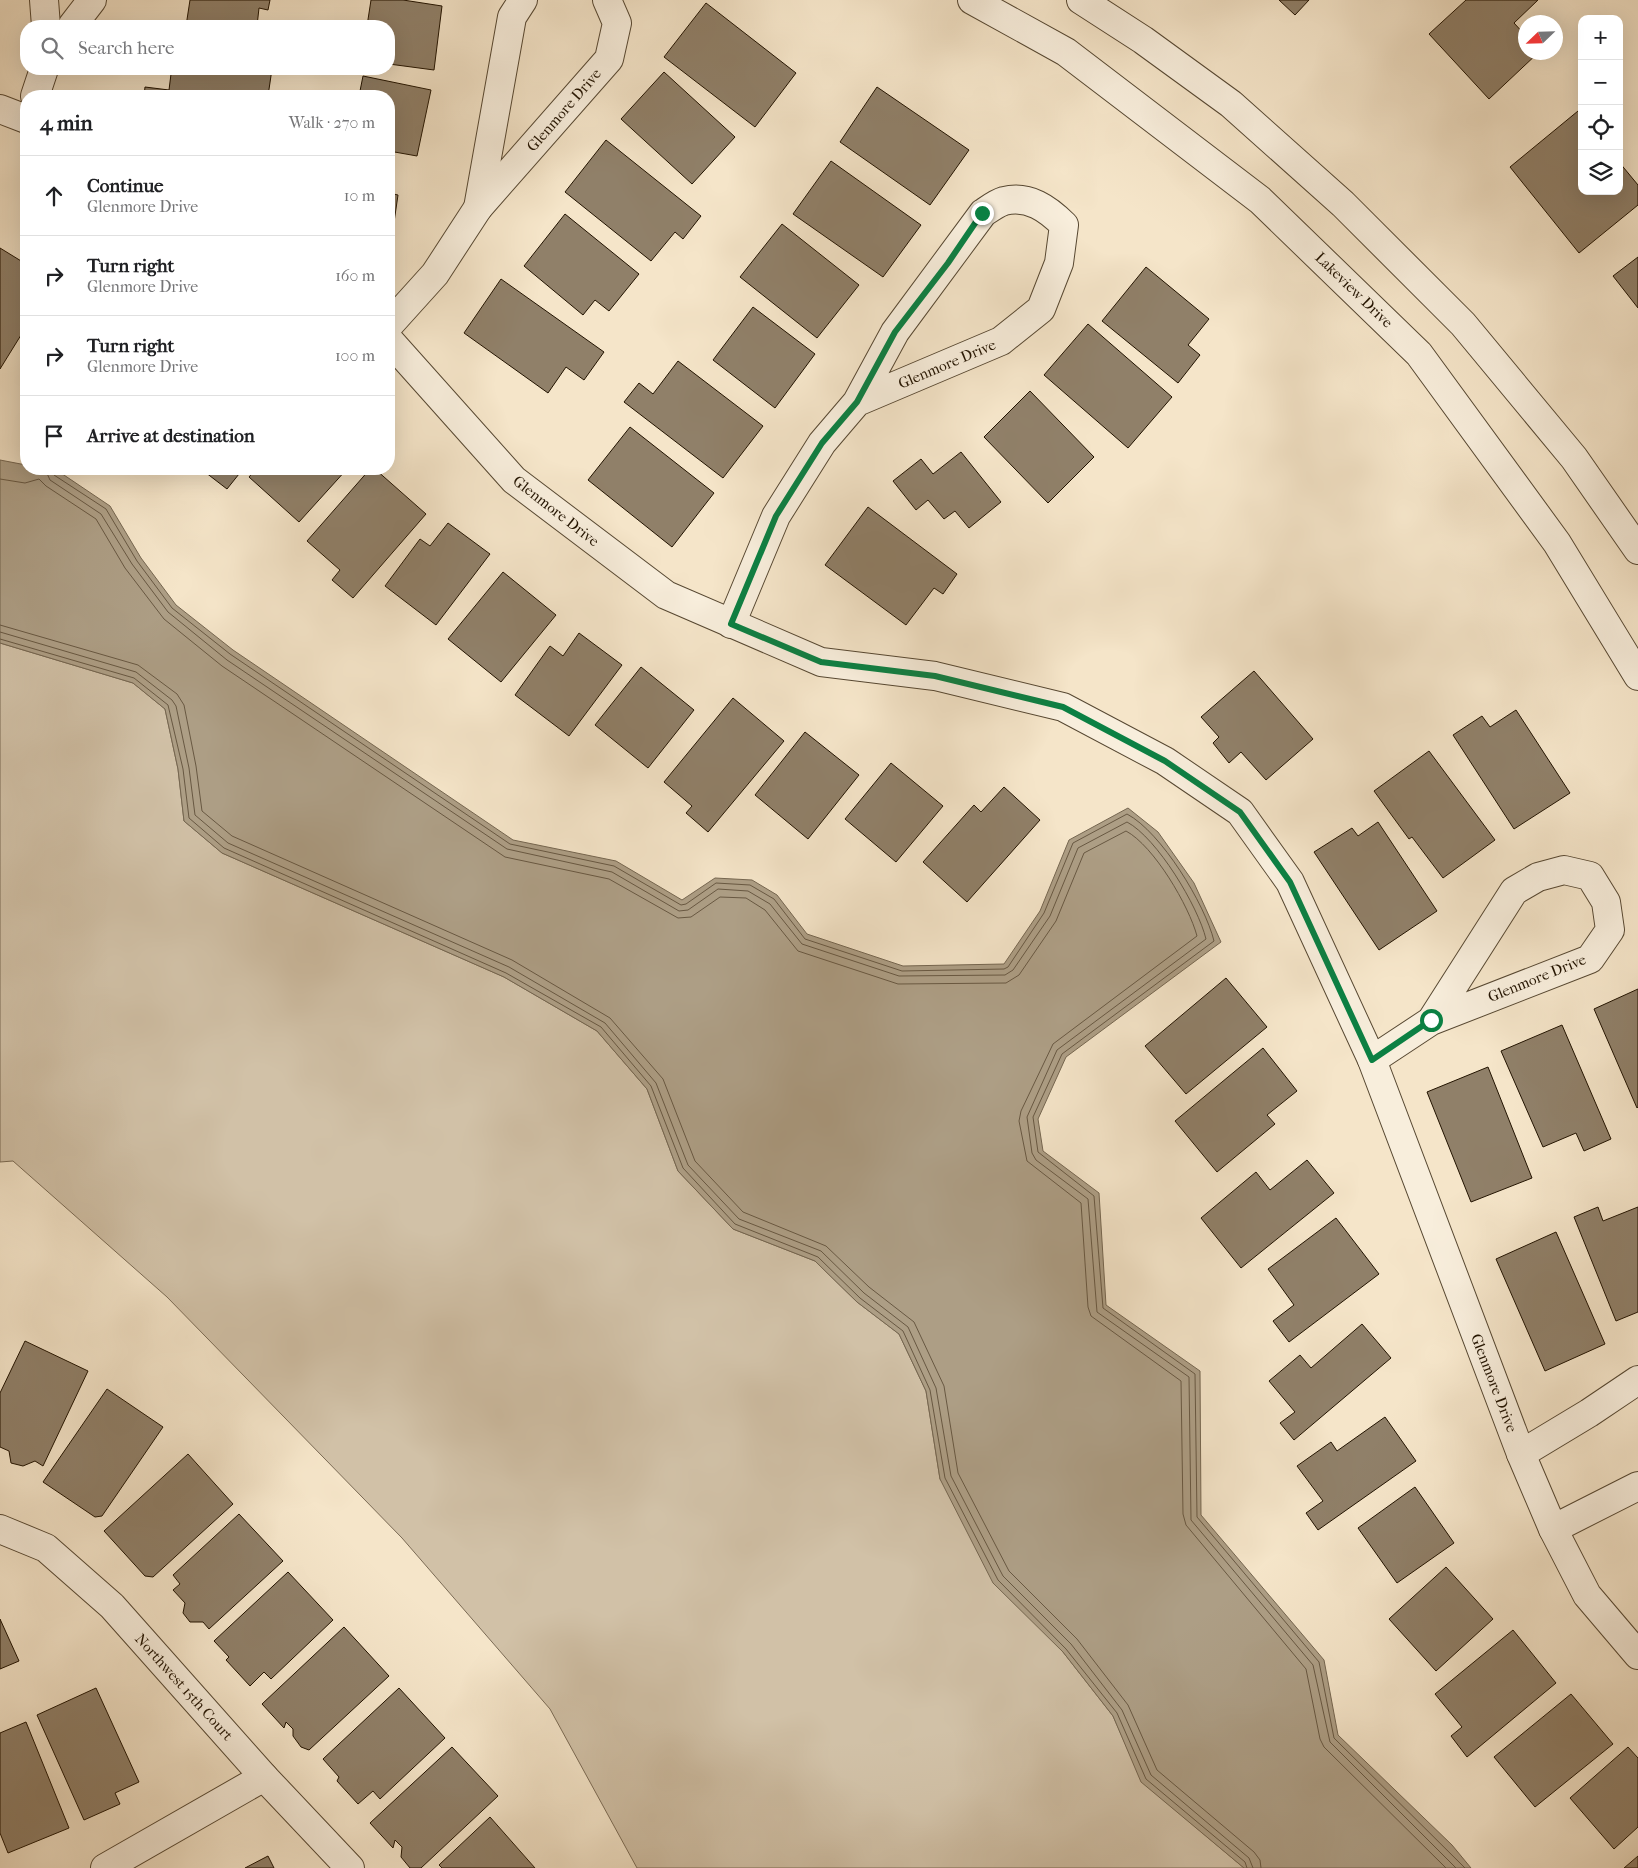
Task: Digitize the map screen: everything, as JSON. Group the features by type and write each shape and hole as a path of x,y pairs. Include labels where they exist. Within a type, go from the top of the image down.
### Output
{"street":[{"path":"44,0 46,20"},
{"path":"77,20 92,0"},
{"name":"Glenmore Drive","path":"478,208 512,17 523,0"},
{"name":"Glenmore Drive","path":"395,318 436,274 478,208 609,59 617,23 607,0"},
{"name":"Lakeview Drive","path":"972,0 1066,52 1260,200 1420,354 1557,543 1638,676"},
{"path":"1081,0 1143,40 1231,104 1350,211 1463,324 1574,458 1638,550"},
{"path":"37,90 42,75"},
{"path":"0,110 20,117"},
{"name":"Glenmore Drive","path":"731,624 776,516 822,443 857,402 895,332 948,263 982,213 1004,201 1030,201 1048,208 1064,225 1059,263 1041,309 1002,340 857,402"},
{"name":"Glenmore Drive","path":"395,347 514,480 666,595 821,662 935,676 1063,707 1165,761 1240,812 1290,882 1372,1060 1521,1454 1553,1530 1587,1595 1638,1655"},
{"name":"Glenmore Drive","path":"1372,1060 1431,1020 1590,959 1610,930 1606,902 1590,876 1564,870 1538,877 1514,891 1431,1020"},
{"name":"Glenmore Drive","path":"1521,1454 1589,1413 1638,1380"},
{"path":"1553,1530 1638,1486"},
{"name":"Northwest 15th Court","path":"0,1529 46,1548 112,1606 264,1777 350,1868"},
{"path":"105,1868 264,1777"}],"shaded area":[{"path":"0,643 133,683 165,709 178,769 184,821 222,853 504,977 597,1031 647,1089 678,1171 733,1229 815,1261 857,1302 899,1334 926,1391 940,1479 1063,1652 1113,1716 1142,1782 1244,1868 637,1868 550,1709 402,1538 167,1297 13,1161 0,1162"}],"water":[{"path":"0,460 20,464 20,475 64,475 110,506 141,558 176,605 233,650 513,840 616,861 682,900 715,878 752,880 777,895 807,934 903,966 1004,964 1040,911 1069,840 1128,808 1158,832 1194,883 1221,942 1066,1057 1038,1119 1043,1151 1099,1193 1106,1305 1200,1371 1201,1515 1324,1660 1338,1735 1452,1845 1471,1868 1244,1868 1141,1782 1113,1716 1063,1652 993,1583 940,1479 926,1391 899,1334 857,1302 815,1261 733,1229 678,1171 647,1089 597,1031 504,977 222,853 184,821 178,769 165,709 133,683 0,643"}],"building":[{"path":"190,0 270,0 268,10 259,8 258,20 187,20"},
{"path":"371,0 403,0 442,6 434,70 395,65 395,20 368,20"},
{"path":"1279,0 1309,0 1295,15"},
{"path":"1466,0 1538,0 1522,15 1518,15 1518,19 1514,23 1518,27 1518,60 1530,60 1489,99 1429,34"},
{"path":"706,3 796,73 755,127 664,57"},
{"path":"664,72 735,137 692,184 621,119"},
{"path":"171,75 271,75 269,90 169,90"},
{"path":"363,76 431,90 417,156 395,152 395,90 360,90"},
{"path":"145,87 169,90 145,90"},
{"path":"877,87 969,150 930,205 840,142"},
{"path":"1578,111 1578,195 1623,195 1623,167 1638,185 1638,205 1579,253 1510,167"},
{"path":"606,140 701,216 683,239 675,232 651,261 565,192"},
{"path":"831,161 921,225 883,277 793,214"},
{"path":"395,194 398,195 395,216"},
{"path":"565,214 639,274 609,311 595,300 583,315 524,266"},
{"path":"782,224 859,285 817,338 740,277"},
{"path":"0,248 20,260 20,337 0,369"},
{"path":"1638,257 1638,308 1613,276"},
{"path":"1146,267 1209,319 1188,345 1200,355 1178,383 1102,321"},
{"path":"501,279 604,352 584,380 566,367 548,393 464,333"},
{"path":"753,307 815,354 775,408 713,360"},
{"path":"1088,324 1172,397 1128,448 1044,375"},
{"path":"678,361 763,426 723,478 624,402 639,383 653,394"},
{"path":"1030,391 1094,457 1048,503 984,437"},
{"path":"630,427 714,493 672,547 588,480"},
{"path":"961,452 1001,502 969,528 955,511 944,519 928,500 916,510 893,481 921,459 933,474"},
{"path":"209,475 238,475 227,489"},
{"path":"251,475 342,475 299,522 249,477"},
{"path":"365,475 382,475 426,514 353,598 332,580 340,570 307,541"},
{"path":"868,507 957,574 943,594 934,588 906,625 825,565"},
{"path":"448,523 490,554 436,625 385,586 420,539 430,546"},
{"path":"503,572 556,615 501,682 448,639"},
{"path":"579,633 622,665 569,736 515,695 550,646 563,656"},
{"path":"641,667 694,710 648,768 595,725"},
{"path":"1254,671 1313,739 1266,780 1241,752 1229,763 1213,743 1219,737 1201,717"},
{"path":"733,698 784,741 708,832 686,813 692,806 664,782"},
{"path":"1516,710 1570,793 1514,829 1453,735 1482,716 1490,727"},
{"path":"805,732 859,775 808,839 755,795"},
{"path":"1429,751 1495,840 1443,878 1412,837 1409,839 1374,791"},
{"path":"891,763 943,806 896,862 845,819"},
{"path":"1004,787 1040,820 967,902 923,862 974,805 981,812"},
{"path":"1378,822 1437,911 1379,950 1314,852 1352,828 1358,836"},
{"path":"1226,978 1267,1027 1186,1094 1145,1046"},
{"path":"1638,989 1638,1107 1637,1108 1594,1009"},
{"path":"1562,1025 1611,1139 1584,1151 1576,1133 1543,1147 1501,1051"},
{"path":"1263,1048 1297,1091 1267,1115 1275,1124 1217,1172 1175,1121"},
{"path":"1488,1067 1532,1178 1471,1202 1427,1092"},
{"path":"1307,1160 1334,1193 1241,1268 1201,1218 1256,1172 1270,1190"},
{"path":"1598,1207 1603,1221 1638,1207 1638,1312 1616,1321 1574,1217"},
{"path":"1336,1218 1379,1274 1289,1342 1273,1321 1294,1305 1268,1269"},
{"path":"1556,1232 1605,1344 1545,1371 1496,1259"},
{"path":"1362,1324 1391,1358 1294,1440 1280,1423 1295,1412 1269,1381 1300,1355 1311,1368"},
{"path":"25,1341 88,1371 43,1466 35,1461 23,1466 11,1463 9,1451 0,1447 0,1393"},
{"path":"107,1389 163,1427 102,1516 95,1517 43,1482"},
{"path":"1385,1417 1416,1461 1318,1530 1306,1513 1323,1501 1297,1466 1331,1442 1337,1451"},
{"path":"188,1454 233,1504 153,1577 145,1576 104,1531"},
{"path":"1415,1487 1454,1543 1397,1583 1358,1528"},
{"path":"239,1514 283,1561 209,1629 203,1622 190,1622 183,1613 185,1603 173,1590 180,1584 173,1575"},
{"path":"1446,1567 1493,1619 1436,1671 1389,1619"},
{"path":"288,1572 333,1620 271,1679 264,1672 250,1686 226,1660 229,1657 214,1641"},
{"path":"0,1619 19,1661 0,1669"},
{"path":"344,1627 389,1676 309,1750 301,1747 293,1736 293,1729 286,1722 284,1728 262,1704"},
{"path":"1513,1630 1556,1683 1467,1757 1451,1736 1462,1727 1435,1694"},
{"path":"96,1688 139,1782 115,1793 120,1804 84,1820 37,1715"},
{"path":"399,1688 445,1738 380,1799 373,1791 358,1804 337,1781 339,1777 323,1759"},
{"path":"1571,1694 1613,1744 1535,1807 1494,1757"},
{"path":"26,1722 69,1828 8,1853 0,1833 0,1733"},
{"path":"452,1747 498,1796 421,1868 410,1868 401,1857 402,1847 395,1840 393,1848 370,1823"},
{"path":"1628,1747 1638,1758 1638,1827 1614,1849 1570,1798"},
{"path":"490,1817 535,1868 442,1868 439,1865"},
{"path":"268,1856 274,1868 245,1868"},
{"path":"1638,1856 1638,1868 1624,1868"}],"route":[{"path":"982,213 948,263 895,332 857,402 822,443 776,516 731,624 821,662 935,676 1063,707 1165,761 1240,812 1290,882 1372,1060 1431,1020"}]}
